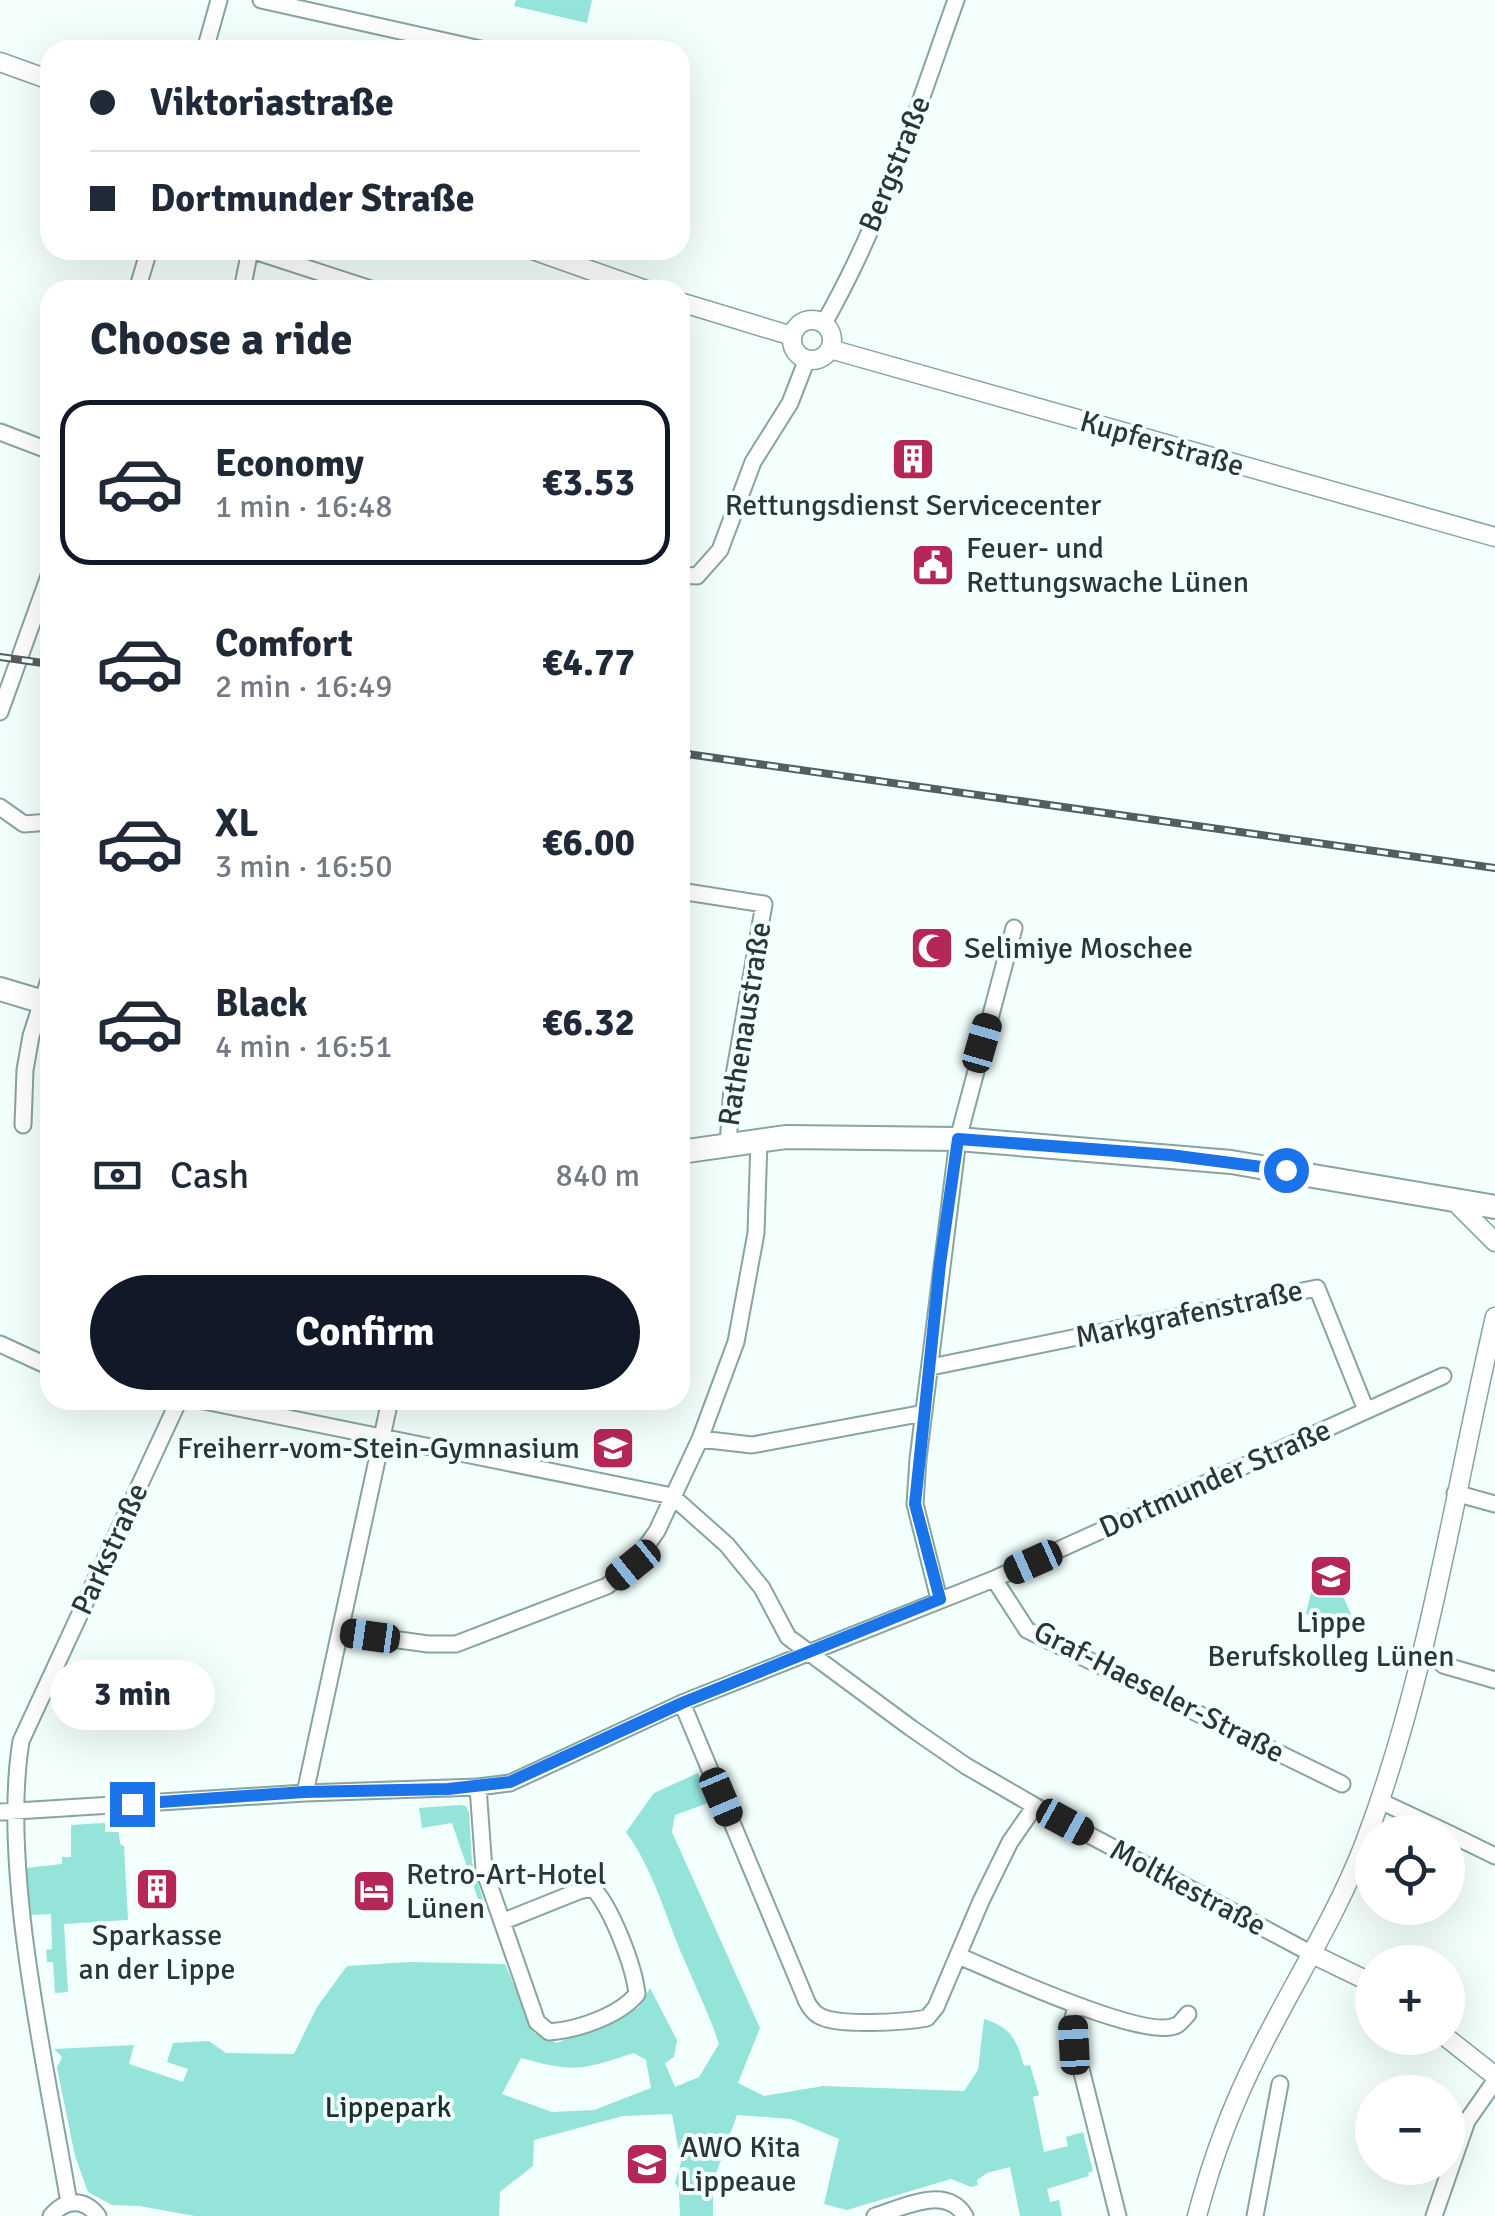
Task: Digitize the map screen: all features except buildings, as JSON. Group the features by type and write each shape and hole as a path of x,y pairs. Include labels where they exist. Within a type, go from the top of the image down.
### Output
{"main road":[{"path":"0,989 40,1001"},
{"path":"690,1150 814,1136 958,1139 1231,1162 1495,1207"}],"street":[{"path":"208,40 219,0"},
{"path":"261,0 439,40"},
{"name":"Bergstraße","path":"824,323 848,278 906,142 956,0"},
{"path":"0,62 40,76"},
{"path":"282,260 343,280"},
{"path":"561,260 618,280"},
{"path":"690,305 792,336"},
{"path":"805,320 824,323 832,338 830,349 820,358 807,359 794,350 792,336 805,320"},
{"name":"Kupferstraße","path":"830,349 1495,537"},
{"path":"690,576 697,576 720,550 753,462 790,403 807,359"},
{"path":"0,432 40,447"},
{"path":"0,712 40,601"},
{"path":"0,807 24,824 40,827"},
{"name":"Rathenaustraße","path":"690,893 764,904 732,1086 728,1144"},
{"path":"940,1599 915,1504 940,1264 958,1139 1014,928"},
{"path":"23,1124 25,1070 40,1022"},
{"name":"Rathenaustraße","path":"341,1632 456,1644 576,1600 606,1586 633,1565 657,1531 700,1439 736,1342 756,1233 759,1140"},
{"path":"1453,1200 1495,1242"},
{"name":"Markgrafenstraße","path":"931,1367 1316,1288 1366,1410"},
{"path":"1198,2216 1226,2123 1312,1954 1363,1847 1380,1801 1422,1662 1495,1317"},
{"path":"0,1344 40,1362"},
{"name":"Dortmunder Straße","path":"4,1811 304,1792 478,1787 510,1782 682,1703 994,1579 1442,1376"},
{"name":"Parkstraße","path":"70,2203 20,1955 4,1811 21,1741 174,1410"},
{"path":"247,1410 672,1496"},
{"path":"304,1792 388,1410"},
{"path":"700,1439 752,1445 924,1413"},
{"path":"1456,1493 1495,1504"},
{"name":"Moltkestraße","path":"672,1496 728,1545 762,1588 788,1637 966,1766 1355,1976"},
{"name":"Graf-Haeseler-Straße","path":"994,1579 1027,1630 1342,1784"},
{"path":"1442,1665 1495,1680"},
{"path":"682,1703 807,2002 816,2014 829,2020 908,2022 927,2018 936,2007 1010,1842 1034,1806"},
{"path":"478,1787 484,1870 537,2022 549,2032 565,2031 626,2006 637,1994 630,1966 602,1898 593,1888 504,1921"},
{"path":"1380,1801 1409,1815"},
{"path":"1465,1842 1495,1856"},
{"path":"959,1956 1076,2006 1164,2028 1176,2026 1188,2014"},
{"path":"1076,2006 1074,2045 1118,2216"},
{"path":"1434,2216 1466,2120 1495,2079 1465,2054"},
{"path":"1255,2216 1280,2084"},
{"path":"874,2216 939,2199 953,2202 964,2216"},
{"path":"51,2216 70,2203 83,2204 98,2216"}],"green space":[{"path":"516,0 592,0 587,23 514,6"},
{"path":"1314,1580 1339,1586 1351,1615 1350,1622 1306,1614"},
{"name":"Lippepark","path":"698,1773 711,1802 675,1815 672,1832 760,2028 738,2083 764,2096 823,2086 964,2091 978,2070 984,2019 993,2022 1011,2036 1024,2066 1030,2065 1039,2095 1033,2097 1044,2152 1068,2146 1066,2137 1083,2132 1093,2171 1089,2176 1047,2189 1050,2202 1059,2200 1062,2216 1020,2216 1010,2167 987,2173 977,2180 978,2185 971,2187 951,2179 847,2210 824,2204 839,2139 791,2119 737,2115 713,2182 713,2216 680,2216 679,2189 675,2183 681,2163 672,2114 623,2116 534,2140 533,2166 500,2192 499,2216 195,2216 112,2205 88,2192 75,2156 57,2068 62,2057 54,2049 134,2045 129,2064 183,2082 188,2069 167,2062 173,2043 209,2041 226,2053 294,2054 317,2007 347,1966 410,1962 505,1964 534,2033 557,2043 638,2008 650,1988 677,2040 674,2057 665,2063 675,2087 699,2077 719,2044 653,1881 626,1832 654,1793","holes":["634,2053 646,2060 651,2088 594,2110 552,2112 502,2094 521,2058 567,2067 589,2066"]},
{"path":"466,1806 469,1813 472,1862 484,1903 480,1905 452,1823 422,1828 419,1808"},
{"path":"118,1822 120,1844 124,1846 128,1920 64,1924 68,1992 55,1993 53,1962 47,1962 46,1950 52,1949 51,1914 31,1915 26,1868 62,1864 62,1857 71,1857 71,1825"}],"railway":[{"path":"0,657 40,663"},
{"path":"690,754 1495,868"}],"place":[{"name":"Rettungsdienst Servicecenter","path":"913,459"},
{"name":"Feuer- und Rettungswache Lünen","path":"933,565"},
{"name":"Selimiye Moschee","path":"932,948"},
{"name":"Freiherr-vom-Stein-Gymnasium","path":"613,1448"},
{"name":"Lippe Berufskolleg Lünen","path":"1331,1576"},
{"name":"Sparkasse an der Lippe","path":"157,1889"},
{"name":"Retro-Art-Hotel Lünen","path":"374,1891"},
{"name":"AWO Kita Lippeaue","path":"647,2164"}],"route":[{"path":"132,1804 304,1792 448,1789 510,1782 682,1703 940,1599 915,1504 940,1264 958,1139 1170,1155 1286,1170"}]}
